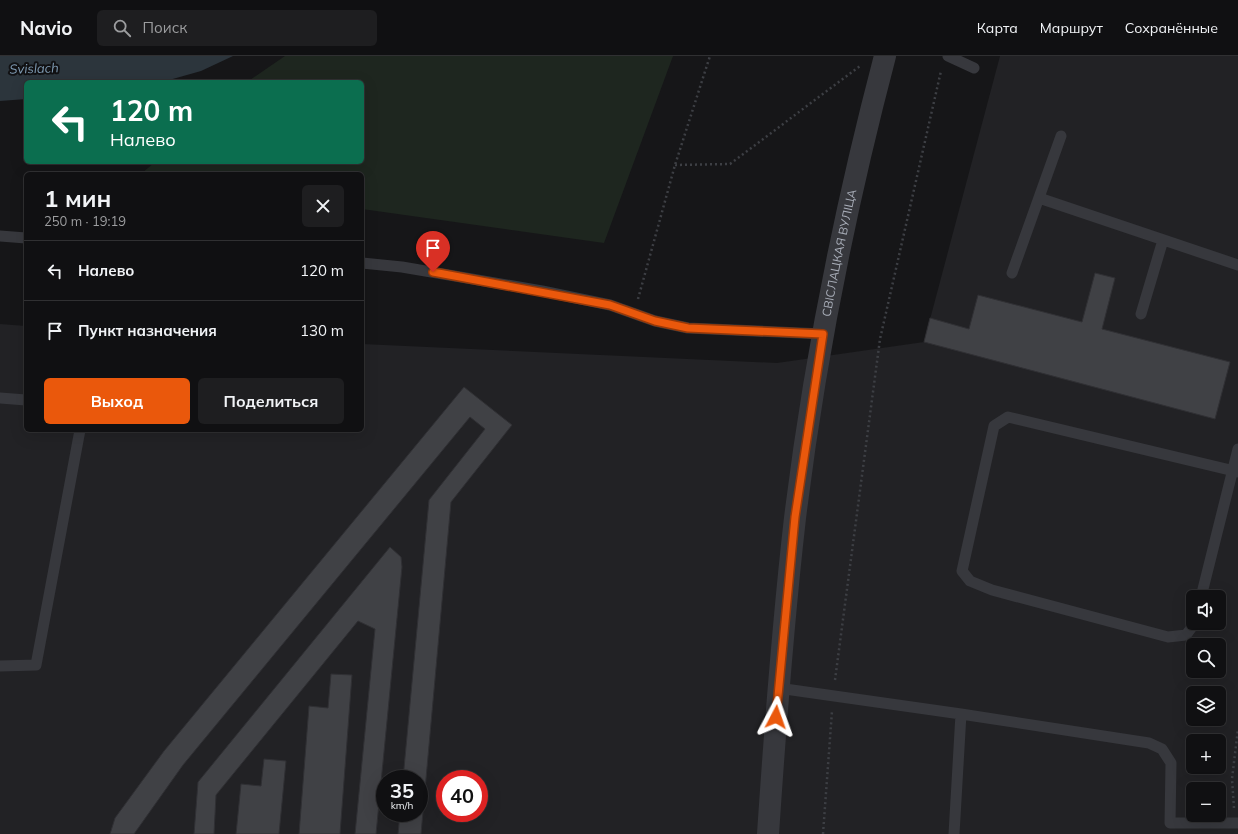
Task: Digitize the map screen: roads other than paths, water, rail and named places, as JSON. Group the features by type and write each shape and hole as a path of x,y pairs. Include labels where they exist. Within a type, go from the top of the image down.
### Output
{"street":[{"name":"СВІСЛАЦКАЯ ВУЛІЦА","path":"768,834 778,688 795,517 823,334 853,188 885,56"}],"lane":[{"path":"945,60 974,68"},
{"path":"1012,273 1061,136"},
{"path":"1039,198 1238,265"},
{"path":"0,236 24,238"},
{"path":"1141,314 1163,240"},
{"path":"364,263 402,267 542,291 610,305 655,321 688,328 823,334"},
{"path":"0,398 24,400"},
{"path":"1190,630 1186,635 1168,637 992,590 970,581 962,571 994,426 1008,417 1235,471"},
{"path":"0,666 36,664 80,432"},
{"path":"1203,590 1235,471 1238,449"},
{"path":"778,688 1149,743 1162,749 1171,763 1170,829 1236,824"},
{"path":"954,834 961,714"}],"water":[{"name":"Svislach","path":"0,56 233,56 201,71 169,80 24,80 24,99 0,101"}]}
